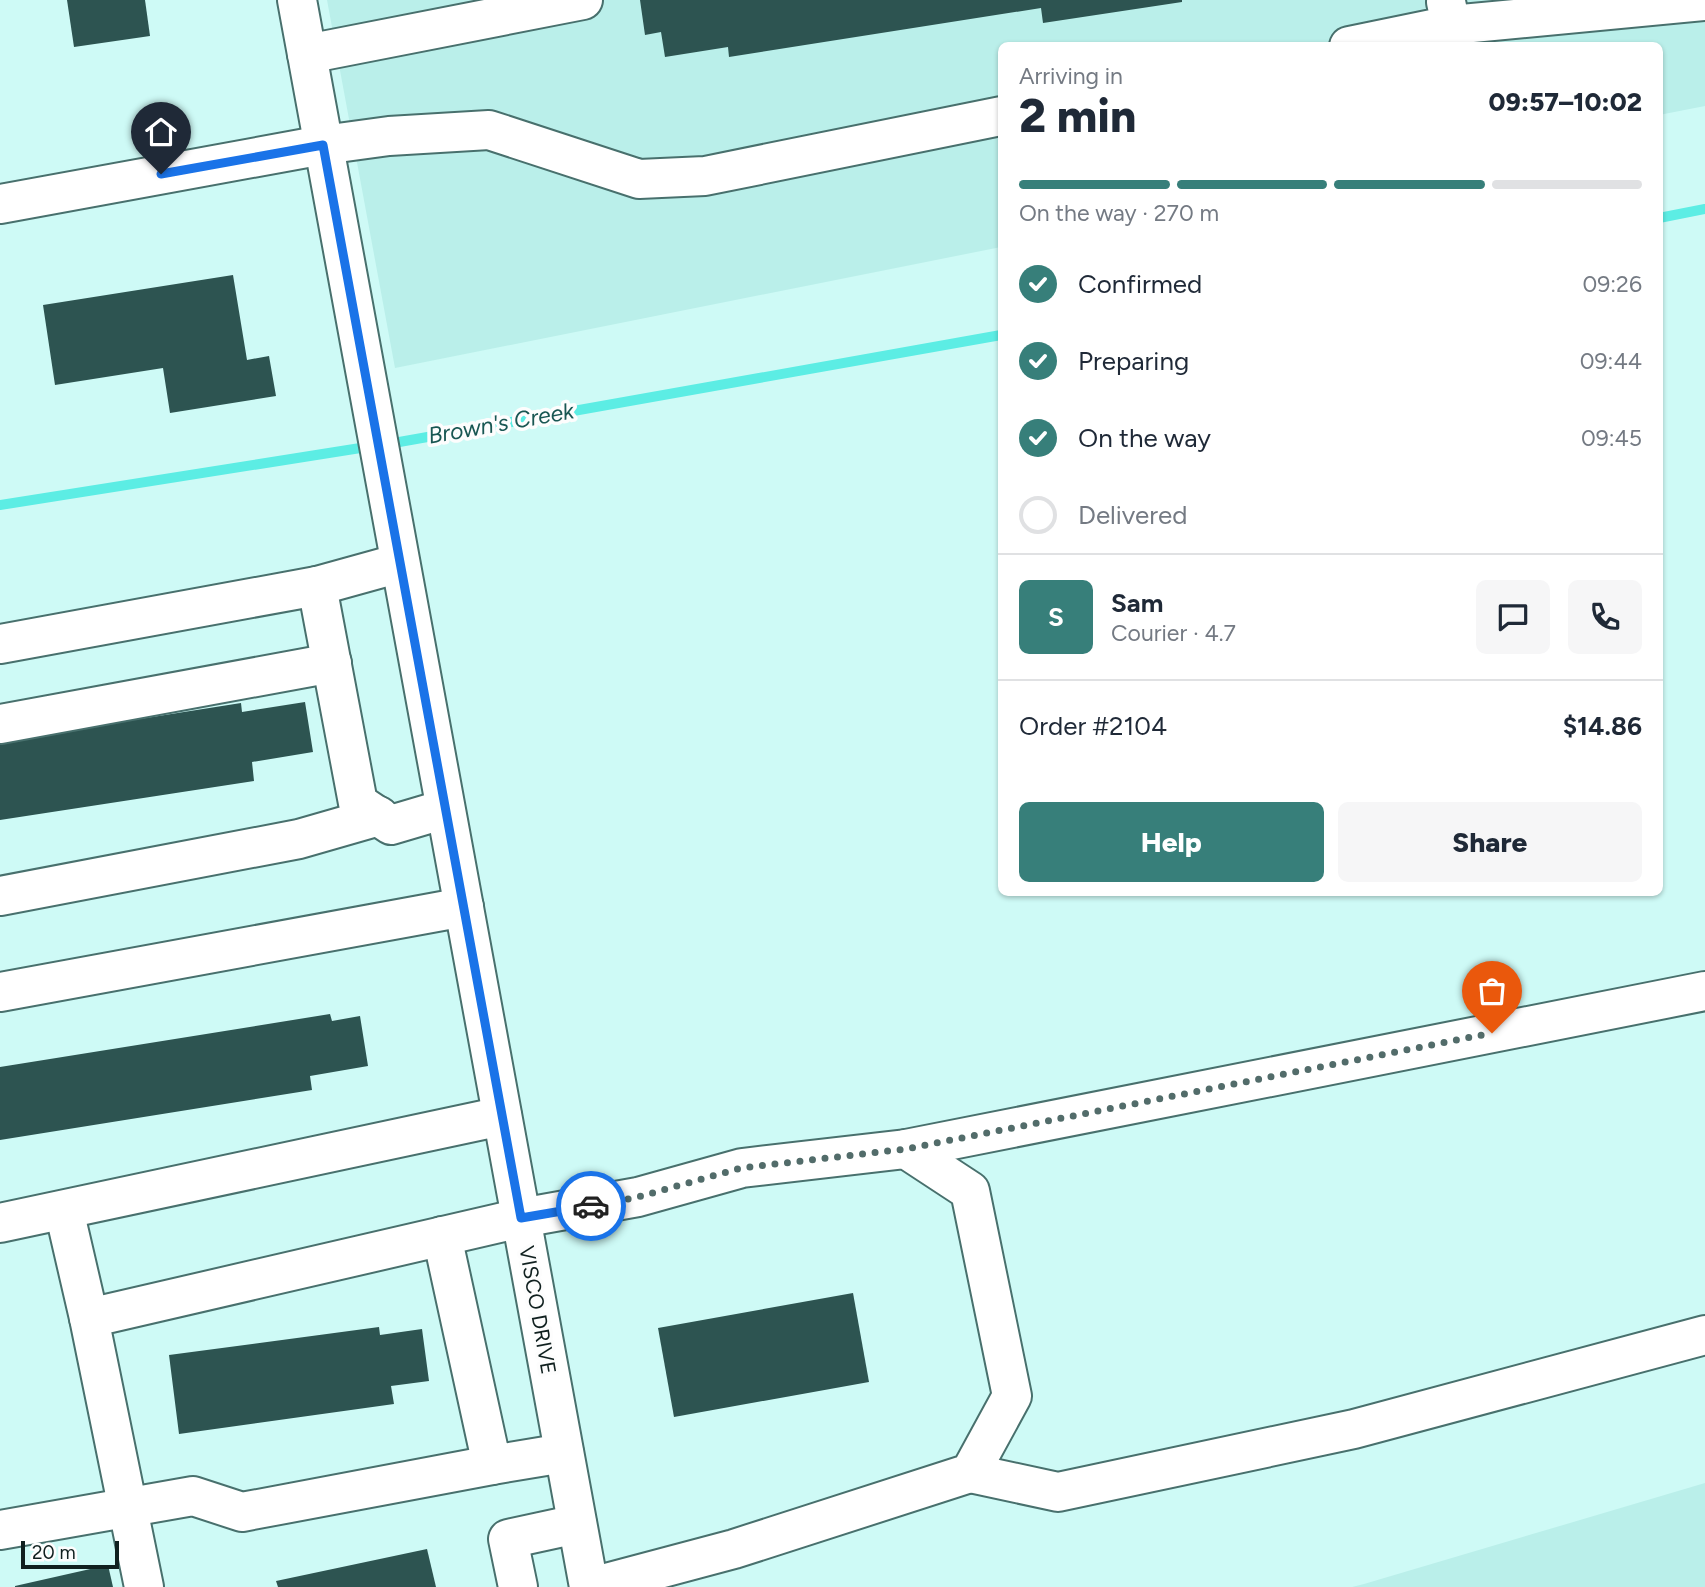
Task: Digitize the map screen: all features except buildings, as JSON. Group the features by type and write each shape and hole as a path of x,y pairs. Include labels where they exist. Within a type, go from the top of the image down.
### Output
{"street":[{"name":"VISCO DRIVE","path":"297,0 590,1587"},
{"path":"307,54 583,0"},
{"path":"1361,42 1448,12 1705,1"},
{"path":"0,204 323,145 389,136 489,130 639,179 705,176 998,117"},
{"path":"0,644 317,586 397,549"},
{"path":"317,586 358,803 391,825 445,809"},
{"path":"0,724 332,663"},
{"path":"0,896 299,839 379,816"},
{"path":"0,992 464,908"},
{"path":"89,1318 521,1218 638,1197 741,1168 906,1149 1705,991"},
{"path":"0,1223 502,1116"},
{"path":"906,1149 970,1191 1012,1396 970,1473"},
{"path":"64,1210 130,1510 144,1587"},
{"path":"443,1236 492,1465"},
{"path":"590,1587 734,1549 970,1473 1058,1492 1354,1429 1705,1335"},
{"path":"0,1530 130,1510 193,1496 242,1512 564,1453"},
{"path":"518,1587 508,1539 577,1524"}],"shaded area":[{"path":"327,0 1705,0 1705,106 1663,114 1663,42 998,42 998,248 395,368"},
{"path":"1705,1483 1705,1587 1352,1587 1364,1584"}],"waterway":[{"name":"Brown's Creek","path":"1663,217 1705,209"},
{"name":"Brown's Creek","path":"388,444 998,336"},
{"name":"Brown's Creek","path":"0,505 373,446"}],"way so far":[{"path":"591,1206 638,1197 741,1168 906,1149 1492,1033"}],"route":[{"path":"161,174 323,145 521,1218 591,1206"}]}
